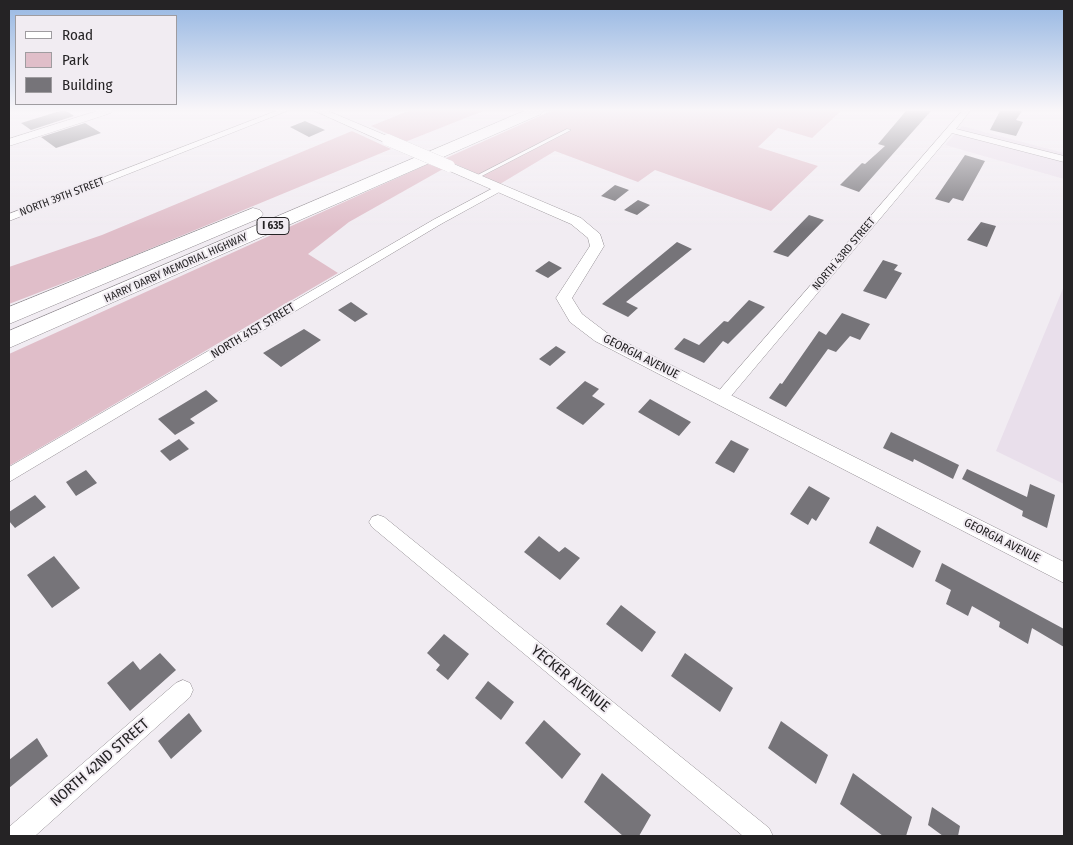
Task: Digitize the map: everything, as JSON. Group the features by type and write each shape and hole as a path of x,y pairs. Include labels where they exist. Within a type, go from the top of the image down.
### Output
{"highway":[{"name":"HARRY DARBY MEMORIAL HIGHWAY","path":"9,316 405,150"},
{"name":"HARRY DARBY MEMORIAL HIGHWAY","path":"9,340 445,150"}],"street":[{"name":"NORTH 39TH STREET","path":"9,218 182,150"},
{"name":"GEORGIA AVENUE","path":"412,150 576,221 595,237 597,246 564,298 576,318 601,337 1064,573"},
{"name":"NORTH 43RD STREET","path":"721,398 933,150"},
{"path":"1030,150 1064,159"},
{"name":"NORTH 41ST STREET","path":"9,475 437,222 499,188"},
{"name":"YECKER AVENUE","path":"378,522 761,836"},
{"name":"NORTH 42ND STREET","path":"17,836 183,690"}],"lane":[{"path":"474,178 529,150"}],"shaded area":[{"path":"964,150 1054,150 1064,153 1064,179"},
{"path":"1064,286 1064,484 996,451"}],"green space":[{"path":"305,150 388,150 113,264 9,304 9,267 102,235"},
{"path":"463,150 769,150 818,166 771,211 655,170 638,182 555,151 500,184 444,159"},
{"path":"428,164 443,169 349,222 308,254 338,273 9,466 9,354"}],"building":[{"path":"880,150 896,150 859,192 840,185 862,163 865,164"},
{"path":"965,155 985,161 963,201 953,198 949,203 935,199"},
{"path":"615,185 629,190 615,201 601,196"},
{"path":"638,200 650,205 637,215 624,210"},
{"path":"809,215 824,220 788,257 773,252"},
{"path":"981,222 996,226 987,247 967,240"},
{"path":"677,242 692,249 626,302 638,308 628,317 602,304"},
{"path":"883,260 898,265 894,270 902,273 886,299 863,291"},
{"path":"549,261 562,268 548,278 535,271"},
{"path":"749,300 765,307 728,344 723,341 704,363 674,349 684,338 699,345 724,321 728,322"},
{"path":"351,302 368,314 355,322 338,310"},
{"path":"842,313 870,324 860,340 850,336 836,352 828,349 786,407 769,398 780,383 782,384 819,331 826,335"},
{"path":"304,329 321,340 281,367 263,353"},
{"path":"556,346 566,352 550,366 539,359"},
{"path":"585,381 599,389 592,396 605,404 583,425 556,408"},
{"path":"206,390 218,401 190,419 195,423 175,435 158,419"},
{"path":"650,399 691,422 679,436 638,412"},
{"path":"891,432 959,465 953,479 914,459 913,462 883,448"},
{"path":"179,439 189,449 170,461 160,451"},
{"path":"731,440 749,449 734,473 715,463"},
{"path":"967,469 1027,497 1030,484 1055,495 1047,528 1022,516 1023,511 962,479"},
{"path":"86,470 97,483 76,496 66,482"},
{"path":"809,486 830,498 816,521 812,518 808,525 790,514"},
{"path":"35,495 46,507 15,528 9,521 9,512"},
{"path":"877,526 921,551 913,568 869,543"},
{"path":"539,536 559,552 565,547 580,558 560,580 524,552"},
{"path":"54,556 80,588 52,608 27,575"},
{"path":"942,563 1064,629 1064,647 1032,628 1028,644 999,627 1000,622 972,606 968,616 946,604 951,590 935,581"},
{"path":"621,605 656,632 642,652 606,624"},
{"path":"444,634 469,654 448,680 436,670 440,665 427,653"},
{"path":"160,653 176,670 130,711 107,683 133,661 140,670"},
{"path":"685,653 733,688 720,712 671,676"},
{"path":"488,681 514,702 501,720 475,698"},
{"path":"189,713 202,731 171,759 158,741"},
{"path":"544,720 581,754 562,779 525,743"},
{"path":"781,721 828,755 816,784 768,748"},
{"path":"37,738 48,756 9,788 9,760"},
{"path":"602,773 651,815 639,836 623,836 584,802"},
{"path":"853,773 912,817 906,836 883,836 840,804"},
{"path":"932,807 960,826 958,836 943,836 928,825"}]}
